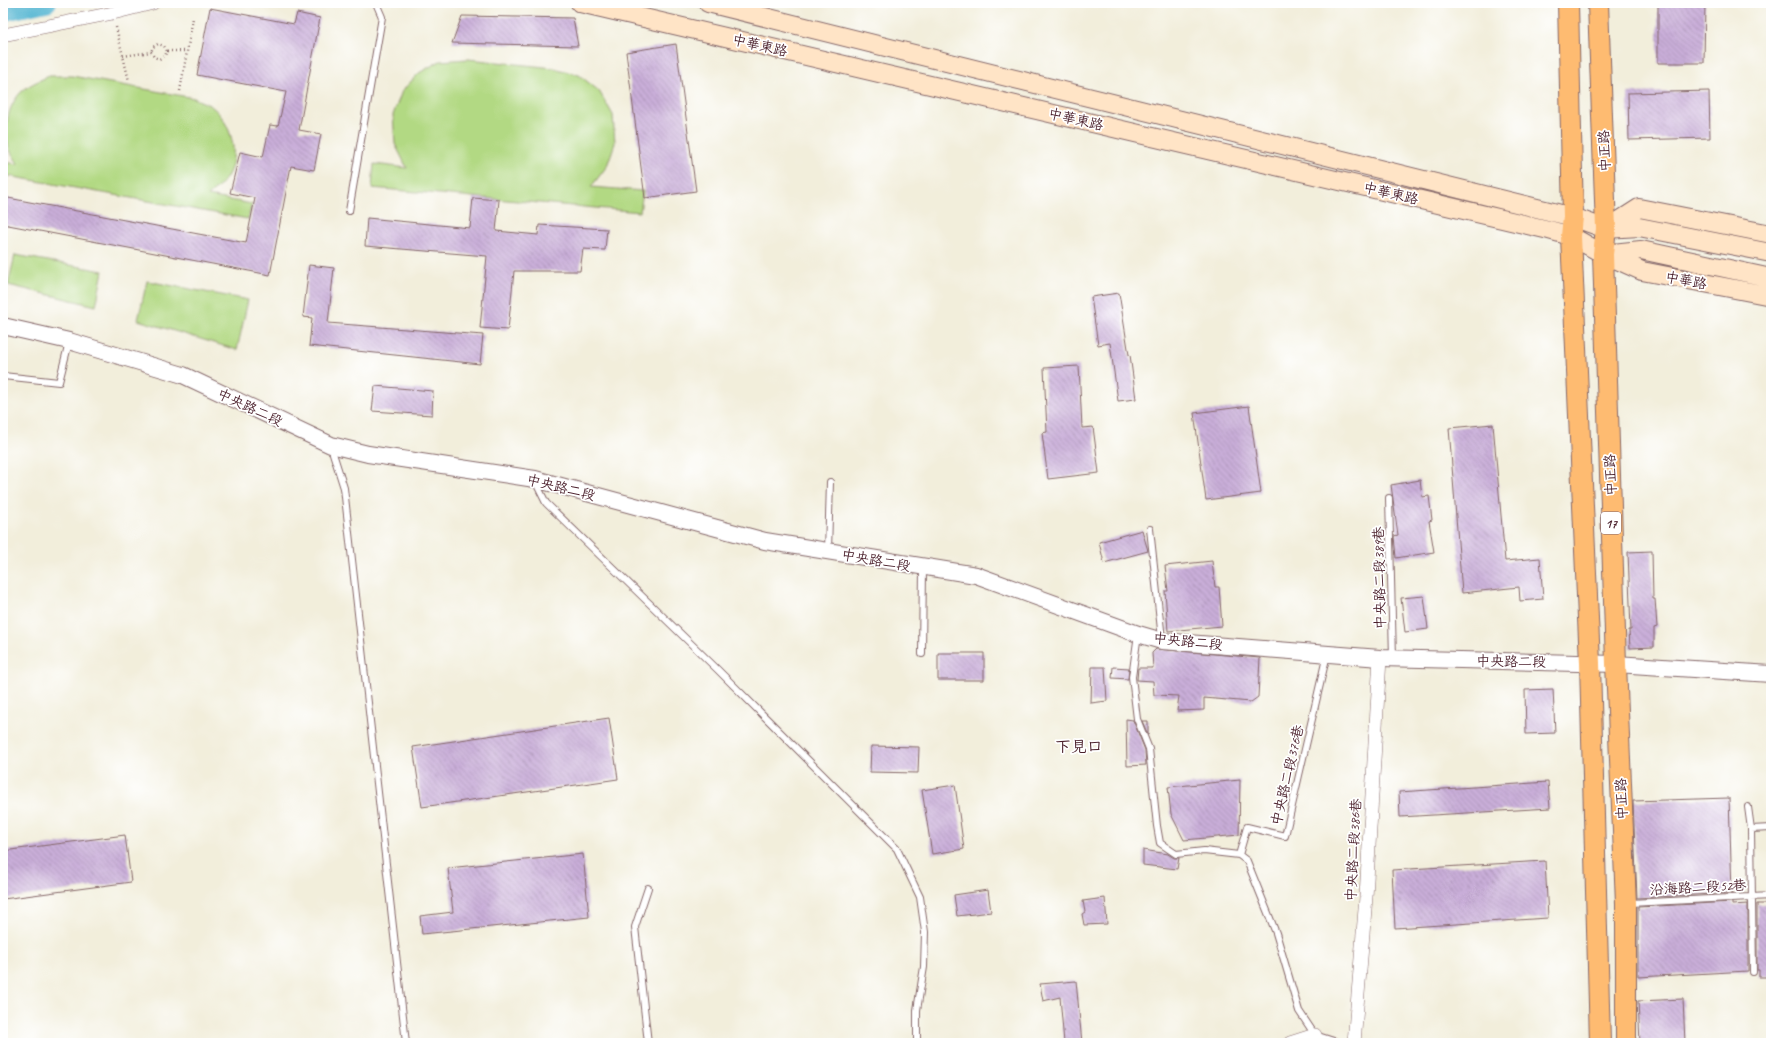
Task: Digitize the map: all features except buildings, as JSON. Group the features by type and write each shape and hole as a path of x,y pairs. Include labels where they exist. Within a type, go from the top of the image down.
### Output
{"main road":[{"name":"中華東路","path":"580,3 1572,227"},
{"name":"中華東路","path":"708,3 1572,227"},
{"name":"中正路","path":"1568,3 1572,227 1590,663 1600,1043"},
{"name":"中正路","path":"1598,3 1606,229 1603,254 1616,664 1626,904 1626,1043"},
{"path":"1606,229 1639,208 1771,234"},
{"path":"1572,227 1606,229 1639,227 1771,253"},
{"name":"中華路","path":"1572,227 1603,254 1642,271 1771,296"},
{"name":"中華路","path":"1603,254 1641,250 1771,278"}],"street":[{"path":"3,35 113,13 153,3"},
{"name":"中央路二段","path":"3,326 69,341 183,375 331,445 368,454 535,479 765,541 976,576 1138,634 1162,641 1386,658 1616,664 1771,674"},
{"name":"中央路二段386巷","path":"1354,1043 1386,658"},
{"path":"1290,1043 1315,1035"}],"lane":[{"path":"349,211 382,17 376,3"},
{"path":"3,376 59,382 69,341"},
{"path":"331,445 344,488 406,1043"},
{"path":"535,479 546,503 718,670 897,849 920,897 925,932 924,967 917,1010 917,1043"},
{"path":"828,552 830,482"},
{"name":"中央路二段389巷","path":"1386,658 1389,498"},
{"path":"1150,529 1162,641"},
{"path":"922,654 923,568"},
{"path":"1138,634 1132,677 1137,719 1149,749 1160,843 1176,854 1204,851 1239,855 1248,861 1276,933 1299,1010 1315,1035 1340,1043"},
{"name":"中央路二段376巷","path":"1239,855 1247,827 1285,836 1327,653"},
{"path":"1748,808 1751,829 1753,972"},
{"path":"1751,829 1771,828"},
{"path":"648,888 635,927 648,1043"},
{"name":"沿海路二段52巷","path":"1626,904 1771,896"}],"path":[{"path":"180,91 193,18"},
{"path":"114,21 128,81"},
{"path":"158,44 164,46 167,51 165,56 160,59 154,57 152,52 153,47 158,44"},
{"path":"167,51 187,51"},
{"path":"123,56 152,52"}],"green space":[{"path":"468,59 554,68 579,75 599,91 613,115 615,143 607,166 591,187 643,191 640,212 372,188 374,164 407,168 395,144 393,115 402,91 419,73 440,61"},
{"path":"49,76 72,76 194,98 211,106 224,121 229,131 232,141 233,162 222,183 208,196 252,204 248,219 3,175 3,162 18,164 8,144 6,128 7,120 13,104 22,91"},
{"path":"15,255 103,271 96,306 8,285"},
{"path":"147,281 248,300 237,350 138,320"}],"waterway":[{"path":"3,13 48,3"}],"district":[{"name":"下見口","path":"1079,746"}]}
